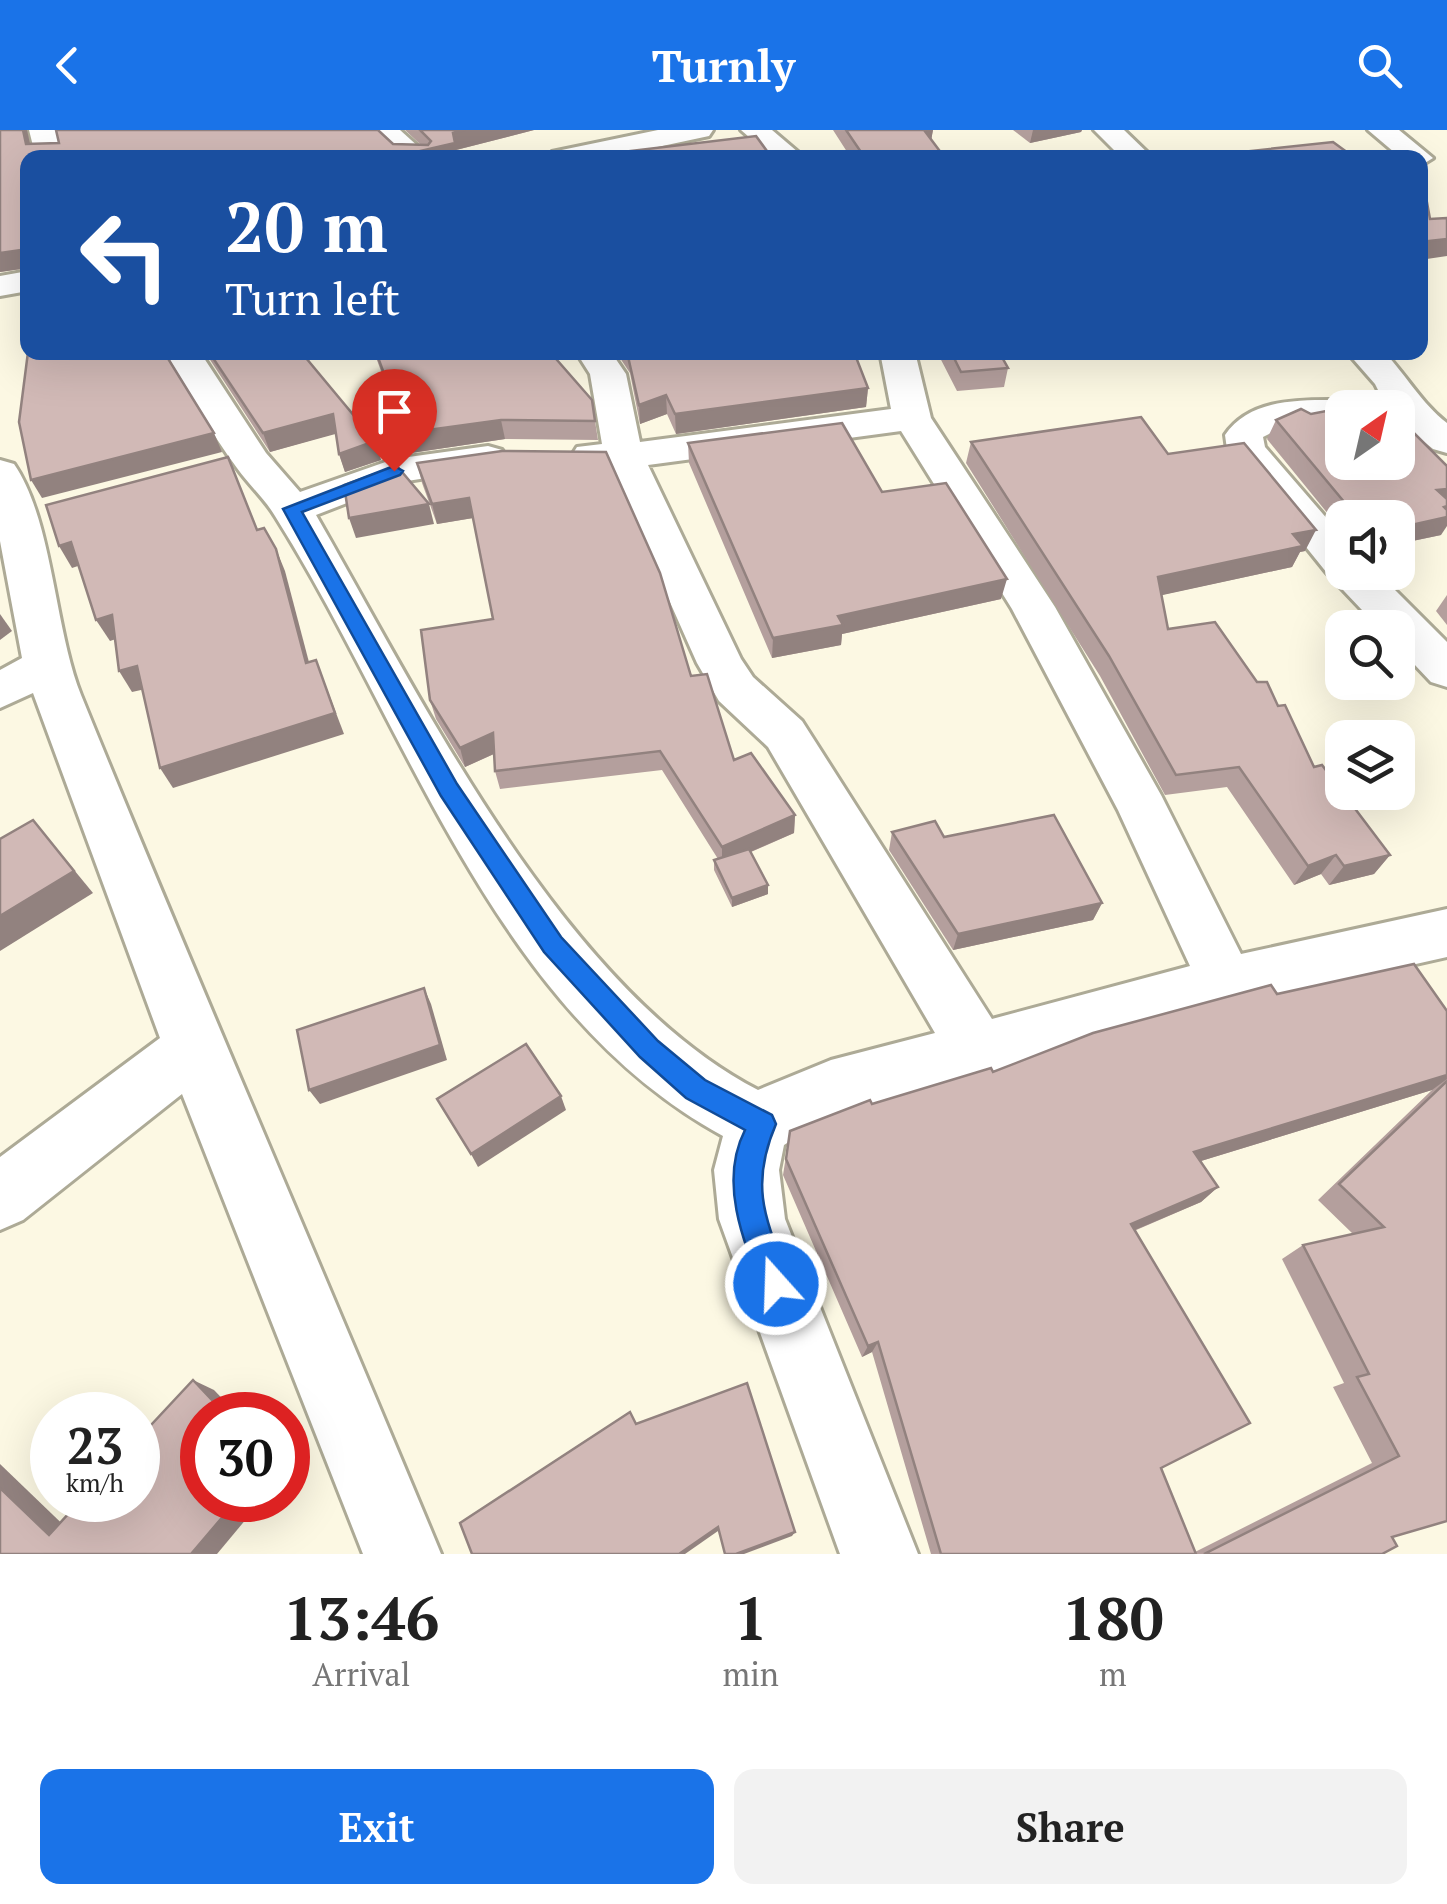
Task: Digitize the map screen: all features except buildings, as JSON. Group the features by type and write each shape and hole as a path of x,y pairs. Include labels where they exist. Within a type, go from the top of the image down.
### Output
{"street":[{"path":"384,130 408,150"},
{"path":"601,150 699,130"},
{"path":"755,130 781,150"},
{"path":"1110,134 1151,130"},
{"path":"1382,130 1409,150"},
{"path":"186,360 233,465 292,509 449,790 552,944 626,1029 682,1077 762,1124"},
{"path":"598,360 608,374 624,456 720,662 736,689 784,734 978,1050"},
{"path":"899,360 912,418 1033,607 1143,809 1225,980"},
{"path":"1372,360 1390,379 1394,390"},
{"path":"1325,412 1280,416 1250,426 1244,436 1246,449 1325,542"},
{"path":"292,509 394,471 535,455 624,456 912,418"},
{"path":"1415,419 1447,441"},
{"path":"23,502 23,678 194,1048 402,1554"},
{"path":"1369,590 1447,670"},
{"path":"879,1554 752,1219 746,1176 749,1151 762,1124 789,1106 863,1080 1225,980 1447,932"},
{"path":"0,1197 194,1048"}],"route":[{"path":"394,471 292,509 449,790 552,944 626,1029 649,1049 696,1089 762,1124 749,1151 746,1176 752,1219 776,1284"}]}
